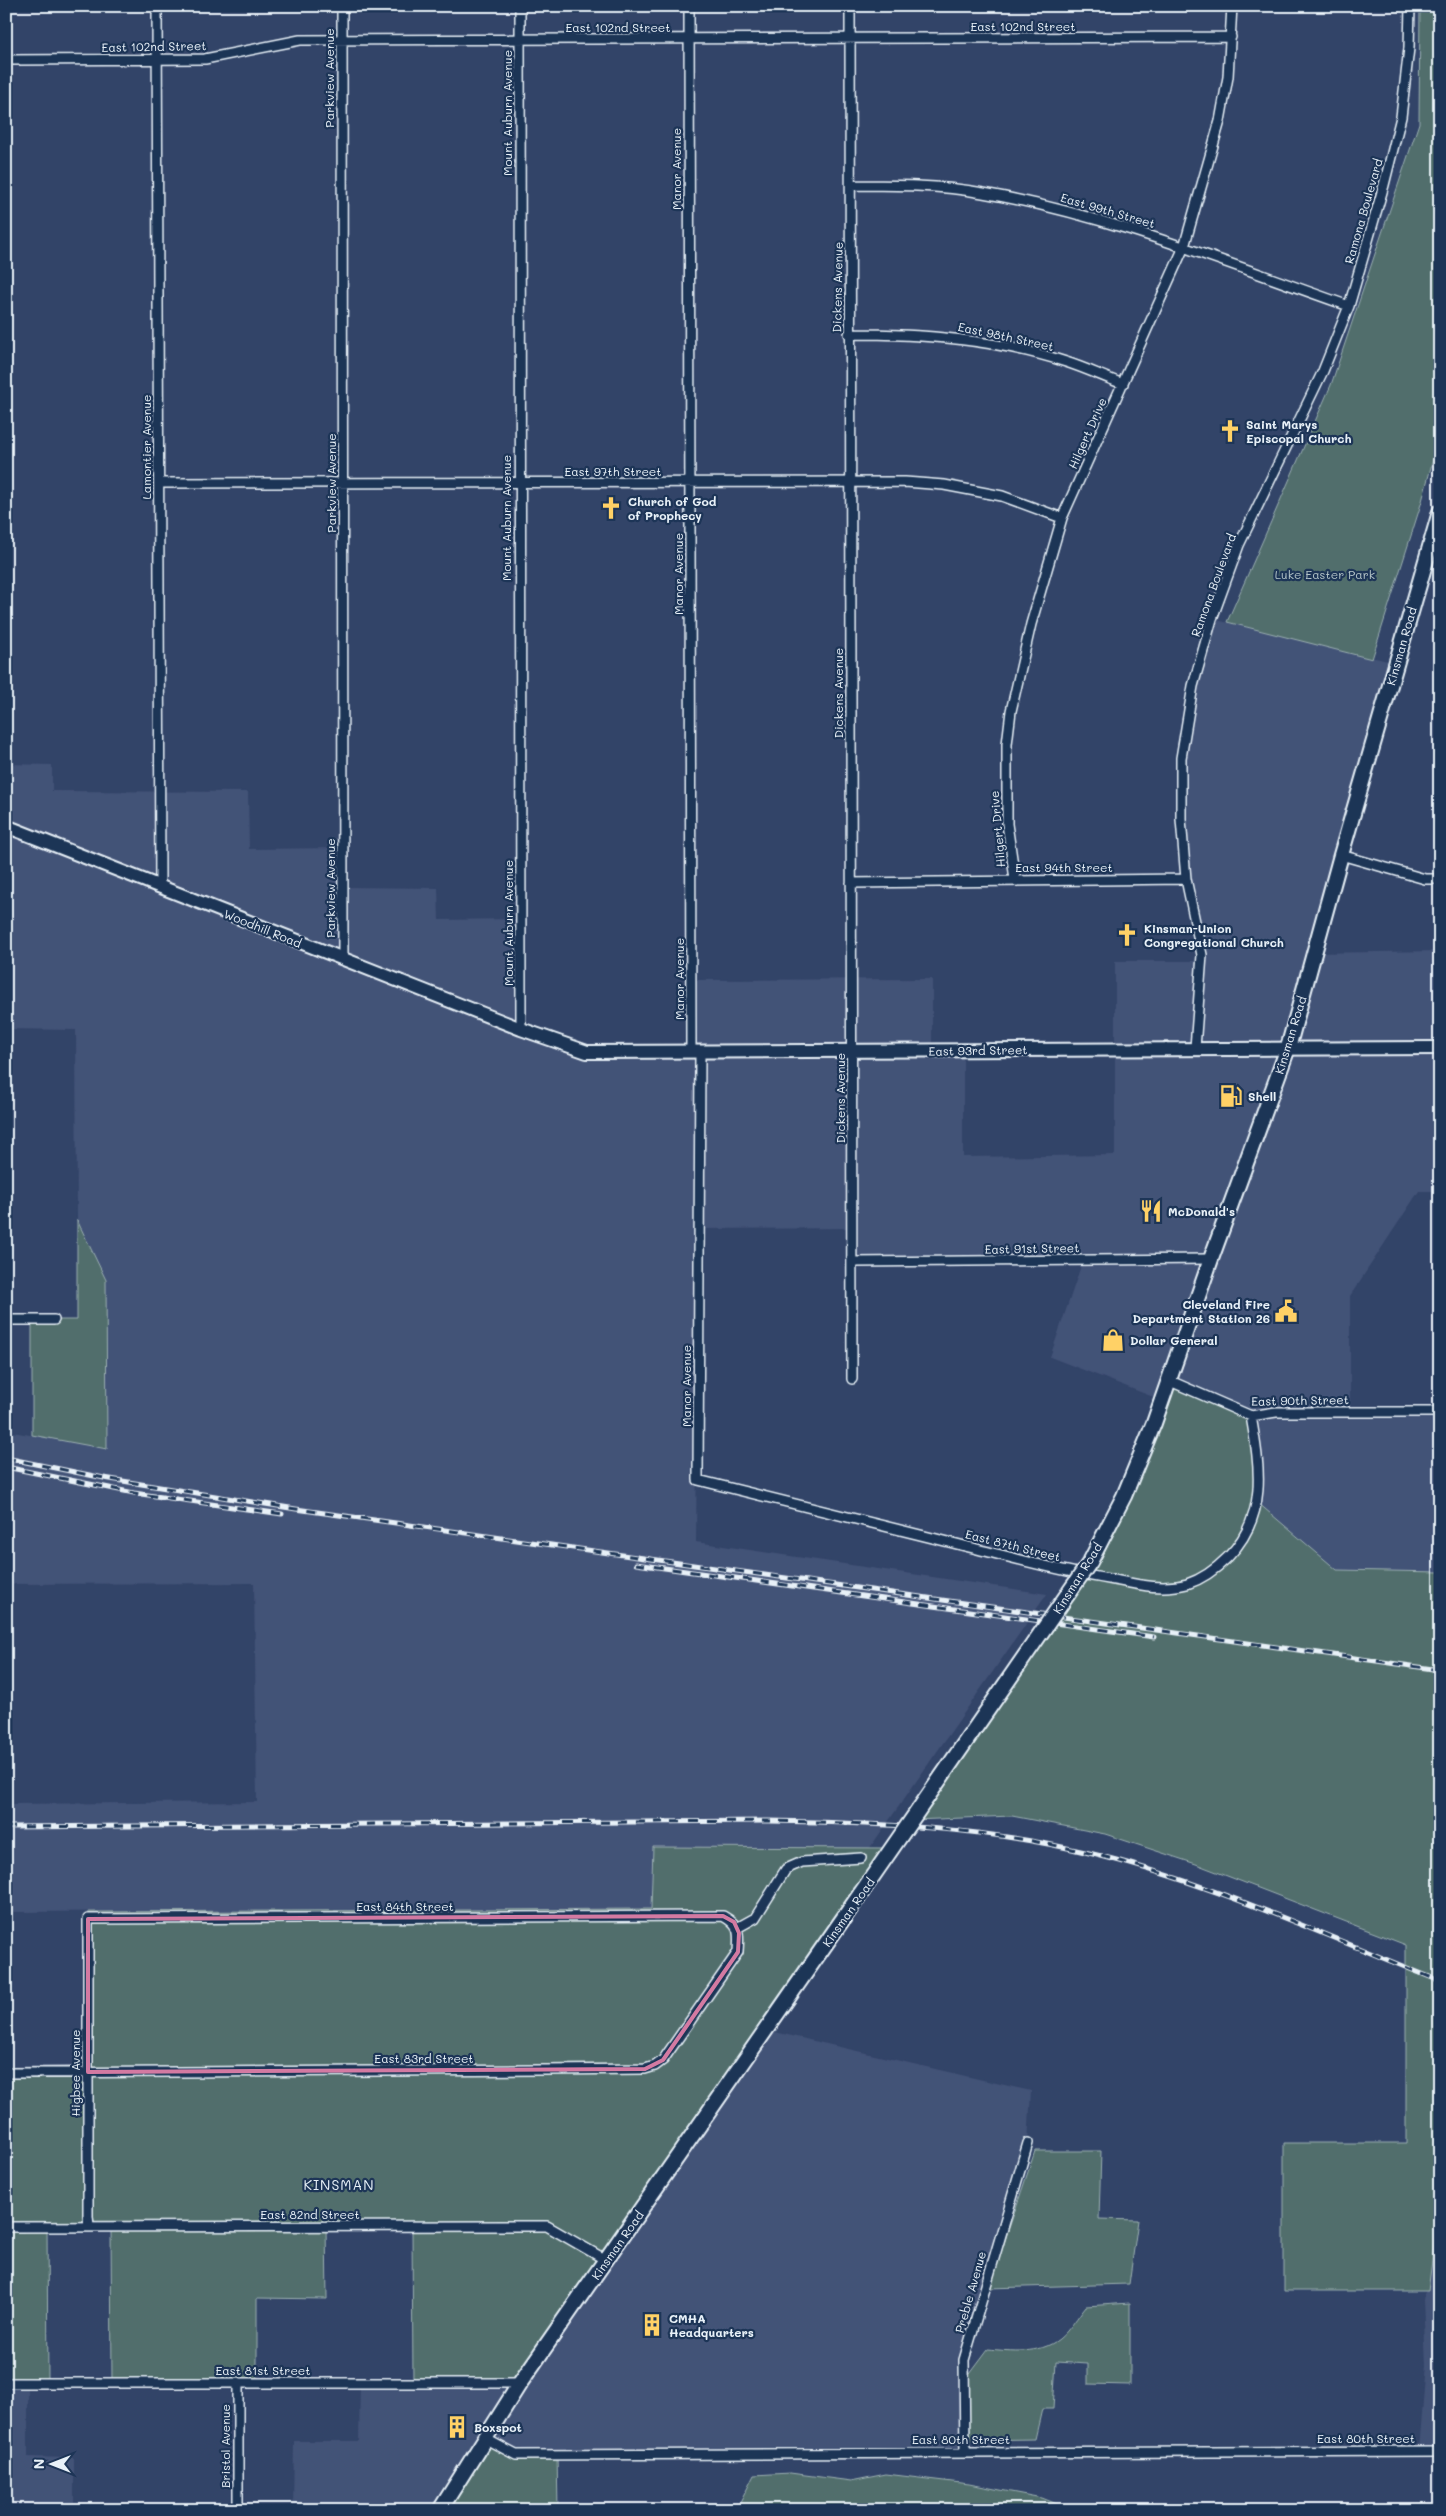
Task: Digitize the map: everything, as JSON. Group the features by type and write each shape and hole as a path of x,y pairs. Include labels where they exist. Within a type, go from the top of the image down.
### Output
{"main road":[{"name":"Kinsman Road","path":"440,2510 486,2440 520,2383 1090,1562 1124,1496 1154,1423 1211,1259 1288,1048 1341,855 1440,512"},
{"name":"Woodhill Road","path":"6,826 520,1030"},
{"name":"East 93rd Street","path":"520,1030 587,1052 1440,1048"}],"street":[{"name":"Lamontier Avenue","path":"157,6 160,887"},
{"name":"Parkview Avenue","path":"342,6 343,959"},
{"name":"Mount Auburn Avenue","path":"520,6 518,483 520,1030"},
{"name":"Manor Avenue","path":"689,6 690,483 698,1480"},
{"name":"Dickens Avenue","path":"850,6 849,483 852,1379"},
{"name":"Hilgert Drive","path":"1015,879 1007,824 1006,780 1011,711 1031,624 1062,518 1184,247 1220,121 1228,77 1232,6"},
{"name":"Ramona Boulevard","path":"1195,1048 1202,955 1186,879 1181,819 1181,758 1196,677 1212,619 1239,545 1315,388 1349,306 1384,186 1401,117 1409,48 1410,6"},
{"name":"East 102nd Street","path":"6,60 205,60 300,40 342,39 1231,37"},
{"name":"East 99th Street","path":"851,186 914,186 981,193 1061,209 1118,225 1184,247 1349,306"},
{"name":"East 98th Street","path":"849,334 950,336 986,342 1067,362 1123,384"},
{"name":"East 97th Street","path":"159,483 905,482 944,485 1002,496 1062,518"},
{"path":"1341,855 1425,879 1440,879"},
{"name":"East 94th Street","path":"851,883 1015,879 1186,879"},
{"name":"East 91st Street","path":"853,1262 1211,1259"},
{"path":"6,1320 54,1320"},
{"name":"East 90th Street","path":"1168,1380 1251,1416 1276,1412 1440,1412"},
{"name":"East 87th Street","path":"698,1480 1072,1573 1142,1586 1168,1588 1188,1584 1207,1575 1239,1546 1251,1526 1258,1502 1259,1482 1258,1452 1251,1416"},
{"path":"737,1928 755,1918 786,1869 802,1862 861,1858"},
{"name":"East 84th Street","path":"88,1919 723,1916 734,1922 737,1928"},
{"name":"Higbee Avenue","path":"88,1919 88,2226"},
{"name":"East 83rd Street","path":"6,2072 645,2069 655,2066 663,2060 738,1952 739,1933 737,1928"},
{"name":"Preble Avenue","path":"965,2452 964,2360 1028,2143"},
{"name":"East 82nd Street","path":"6,2227 547,2226 606,2260"},
{"name":"Bristol Avenue","path":"238,2382 238,2510"},
{"name":"East 81st Street","path":"6,2383 520,2383"},
{"name":"East 80th Street","path":"486,2440 516,2454 1440,2451"}],"highlighted area":[{"path":"723,1916 734,1922 739,1933 738,1952 663,2060 645,2069 88,2072 88,1919"}],"shaded area":[{"path":"1212,619 1396,663 1314,953 1440,951 1440,1191 1419,1191 1350,1296 1350,1411 1440,1412 1440,1572 1337,1570 1258,1503 1161,1400 1050,1357 1083,1260 853,1262 853,1228 699,1229 696,1542 1047,1594 869,1849 653,1847 651,1909 6,1912 6,1804 257,1802 254,1583 6,1584 6,1431 42,1437 106,1280 77,1220 76,1030 6,1029 6,764 52,765 52,791 248,792 249,849 343,848 343,887 438,888 439,920 520,919 521,1029 587,1052 691,1051 691,980 932,979 932,1050 963,1050 963,1157 1115,1155 1115,961 1201,961 1186,879 1181,758"},
{"path":"766,2030 1031,2091 1028,2143 964,2360 965,2452 561,2455 440,2510 293,2510 294,2441 359,2441 360,2382 520,2383"},
{"path":"1440,2181 1440,2451 1419,2451 1426,2365 1423,2300 1437,2223"},
{"path":"6,2383 28,2383 28,2457 74,2458 74,2510 6,2510"}],"green space":[{"name":"Luke Easter Park","path":"1420,6 1440,6 1440,433 1422,501 1372,659 1227,622 1331,385 1419,123"},
{"path":"77,1220 106,1280 107,1449 32,1435 32,1320 77,1320"},
{"path":"1168,1380 1251,1416 1258,1503 1337,1570 1440,1572 1440,2223 1437,2223 1428,2291 1284,2291 1284,2143 1406,2143 1406,1945 1196,1864 1105,1834 1012,1816 913,1820 1090,1562"},
{"path":"653,1847 893,1848 520,2383 413,2383 412,2227 326,2226 327,2299 257,2298 257,2382 112,2383 111,2227 47,2227 48,2383 6,2383 6,2073 88,2072 88,1912 651,1909"},
{"path":"1035,2151 1101,2151 1099,2219 1138,2220 1129,2284 989,2288"},
{"path":"1130,2303 1130,2385 1088,2384 1088,2364 1056,2362 1053,2409 1042,2409 1035,2439 965,2440 964,2381 988,2349 1025,2351 1043,2348 1063,2336 1086,2306"},
{"path":"486,2439 516,2455 557,2455 558,2510 440,2510"},
{"path":"790,2473 851,2481 886,2474 969,2484 1042,2498 1062,2506 1061,2510 740,2510 740,2503 754,2475"}],"railway":[{"path":"6,1458 104,1478 296,1509 1440,1670"},
{"path":"6,1467 134,1493 282,1514"},
{"path":"636,1564 1154,1637"},
{"path":"6,1827 769,1821 889,1825 968,1832 1007,1837 1085,1852 1175,1878 1264,1910 1440,1981"}],"place":[{"name":"Saint Marys Episcopal Church","path":"1230,431"},
{"name":"Church of God of Prophecy","path":"611,508"},
{"name":"Kinsman-Union Congregational Church","path":"1127,935"},
{"name":"Shell","path":"1231,1096"},
{"name":"McDonald's","path":"1151,1211"},
{"name":"Cleveland Fire Department Station 26","path":"1286,1311"},
{"name":"Dollar General","path":"1113,1340"},
{"name":"CMHA Headquarters","path":"652,2325"},
{"name":"Boxspot","path":"457,2427"}],"district":[{"name":"KINSMAN","path":"339,2184"}]}
